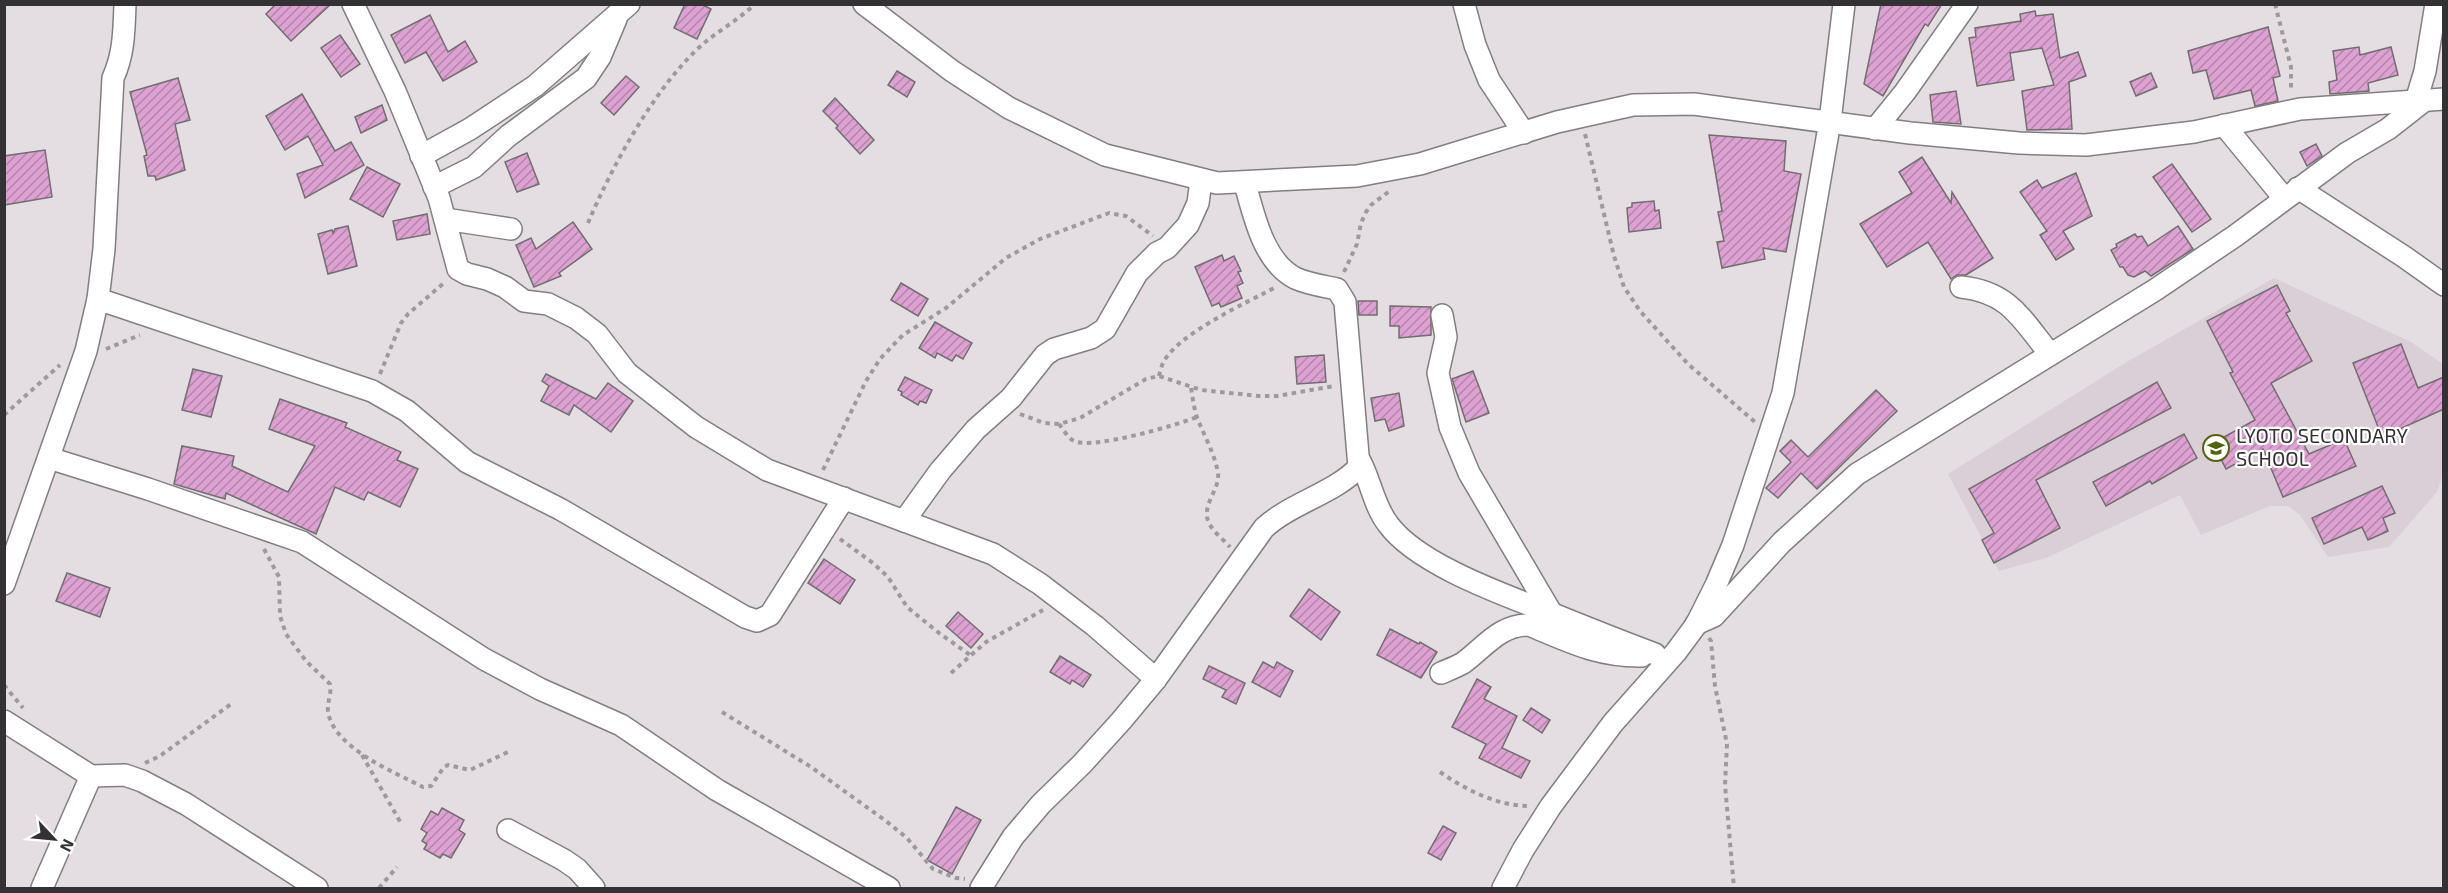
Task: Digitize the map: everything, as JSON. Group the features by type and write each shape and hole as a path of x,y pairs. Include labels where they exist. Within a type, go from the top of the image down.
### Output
{"street":[{"path":"4,584 86,351 98,299 104,249 113,78 123,48 125,4"},
{"path":"353,4 395,91 434,187 458,269 505,287 524,301 548,304 567,313 597,334 627,373 696,427 767,470 993,554 1024,572 1063,601 1156,679"},
{"path":"864,4 952,71 1009,108 1105,155 1201,181 1245,184 1357,176 1420,164 1580,116 1633,105 1694,104 1875,129 2019,143 2086,145 2161,137 2292,110 2428,100"},
{"path":"1464,4 1474,45 1489,80 1524,134"},
{"path":"1696,625 1733,545 1770,435 1785,381 1830,121 1844,4"},
{"path":"1875,129 1905,92 1967,4"},
{"path":"2428,100 2425,71 2436,4"},
{"path":"421,156 502,109 535,86 623,10"},
{"path":"434,187 474,167 507,136 586,78 600,57 623,10"},
{"path":"1503,888 1523,850 1551,806 1665,653 1696,625 1714,616 1782,542 1857,474 2188,268 2347,153 2388,129 2428,100"},
{"path":"2224,125 2291,193 2403,256 2444,285"},
{"path":"904,521 940,471 976,429 1011,398 1045,355 1054,349 1091,338 1106,329 1137,273 1152,257 1167,248 1188,225 1198,203 1201,181"},
{"path":"1245,184 1260,231 1275,260 1296,278 1337,289 1345,302 1360,462 1370,479 1376,502 1388,524 1400,538 1445,567 1552,614 1665,653"},
{"path":"445,219 511,229"},
{"path":"1961,287 1989,292 2004,300 2021,316 2050,354"},
{"path":"98,299 372,391 407,411 467,462 560,509 744,617 757,621 770,615 844,498"},
{"path":"1442,315 1446,337 1438,373 1450,427 1469,474 1552,614"},
{"path":"49,458 302,542 418,619 484,659 540,688 621,725 717,790 889,888"},
{"path":"984,883 1013,837 1041,804 1121,721 1156,679 1264,528 1356,470 1360,462"},
{"path":"1441,673 1461,665 1503,630 1518,625 1529,625 1590,651 1620,656 1665,653"},
{"path":"4,721 91,776 125,775 142,781 186,804 316,888"},
{"path":"42,888 91,776"},
{"path":"508,830 564,860 577,869 594,888"}],"path":[{"path":"588,223 632,137 666,87 705,43 755,4"},
{"path":"2276,4 2291,67 2292,110"},
{"path":"1580,116 1614,256 1624,287 1640,311 1688,364 1770,435"},
{"path":"1337,289 1357,244 1361,223 1366,212 1371,205 1404,180 1420,164"},
{"path":"814,489 866,381 880,359 903,335 946,308 1006,258 1040,239 1109,213 1118,213 1135,222 1167,248"},
{"path":"372,391 401,323 458,269"},
{"path":"1159,376 1164,362 1174,349 1195,333 1247,302 1296,278"},
{"path":"4,415 70,357 86,351 103,350 144,335"},
{"path":"1003,405 1030,419 1059,424 1080,418 1139,383 1159,376 1191,388 1224,393 1277,396 1352,382"},
{"path":"1191,388 1197,417 1218,475 1218,483 1212,495 1207,517 1215,531 1242,561"},
{"path":"1059,424 1072,441 1091,443 1163,428 1197,417"},
{"path":"251,524 279,577 280,616 286,634 306,661 330,684 328,712 333,726 362,754 423,786 431,786 444,767 448,765 474,769 510,751"},
{"path":"825,530 873,563 888,577 907,606 970,655"},
{"path":"951,673 970,655 1006,629 1063,601"},
{"path":"1696,625 1711,641 1715,686 1727,744 1725,785 1734,888"},
{"path":"125,775 160,756 231,704"},
{"path":"722,712 811,767 886,821 907,838 933,869 941,874 984,883"},
{"path":"362,754 402,825"},
{"path":"1440,772 1468,789 1506,804 1551,806"},
{"path":"379,888 397,867"}],"shaded area":[{"name":"LYOTO SECONDARY SCHOOL","path":"2274,278 2411,342 2443,364 2443,474 2437,492 2389,547 2328,557 2300,515 2288,506 2270,506 2201,535 2180,495 2046,558 1999,571 1948,474 2125,363"}],"building":[{"path":"276,4 331,4 291,41 266,14"},
{"path":"685,4 701,4 711,9 697,39 674,28"},
{"path":"1881,4 1942,4 1928,26 1925,24 1883,96 1864,84"},
{"path":"2035,11 2036,16 2053,14 2060,58 2078,52 2086,76 2069,82 2072,129 2027,130 2022,91 2054,85 2042,48 2010,53 2014,80 1977,86 1969,38 1976,37 1975,28 2021,21 2020,14"},
{"path":"430,15 448,52 465,41 477,62 443,81 426,52 405,63 391,35"},
{"path":"2268,27 2280,76 2273,78 2278,101 2255,106 2251,90 2214,99 2206,70 2193,73 2188,51"},
{"path":"340,35 360,64 341,77 321,48"},
{"path":"2359,47 2360,55 2391,47 2398,75 2368,83 2369,91 2330,94 2329,82 2337,80 2333,51"},
{"path":"897,71 915,82 907,97 888,85"},
{"path":"2151,73 2157,87 2136,96 2130,82"},
{"path":"626,76 639,87 614,115 601,103"},
{"path":"178,78 190,120 175,124 185,170 156,180 155,176 148,176 144,156 147,155 130,92"},
{"path":"1956,91 1961,124 1933,122 1930,95"},
{"path":"302,94 335,151 351,142 364,165 305,198 297,174 323,165 308,136 285,150 266,116"},
{"path":"835,98 874,140 860,154 823,111"},
{"path":"382,105 387,120 361,133 355,117"},
{"path":"1709,135 1786,141 1784,171 1801,174 1786,252 1763,248 1765,259 1722,268 1717,242 1724,241 1718,212 1722,211"},
{"path":"2316,144 2322,156 2307,166 2300,152"},
{"path":"45,150 52,197 4,205 4,156"},
{"path":"527,153 539,184 517,192 505,162"},
{"path":"1922,157 1951,203 1952,192 1993,258 1966,275 1957,275 1951,279 1928,242 1887,267 1860,224 1912,193 1899,172"},
{"path":"2172,164 2211,219 2192,232 2153,177"},
{"path":"367,167 400,184 383,217 350,199"},
{"path":"2076,173 2092,216 2063,231 2074,249 2056,260 2040,235 2047,231 2020,192 2037,180 2042,188"},
{"path":"1654,201 1655,211 1659,210 1661,228 1629,232 1627,208 1632,207 1632,203"},
{"path":"427,214 430,234 397,240 393,221"},
{"path":"573,222 592,249 559,273 561,276 534,287 516,245 531,238 536,249"},
{"path":"348,226 357,266 328,274 318,234 332,230 333,233 335,229"},
{"path":"2178,226 2193,249 2151,276 2145,271 2134,277 2128,275 2123,267 2120,267 2111,250 2117,247 2116,244 2135,234 2137,237 2142,236 2148,246"},
{"path":"1222,255 1224,261 1234,256 1241,271 1238,272 1243,283 1237,286 1242,298 1221,307 1219,303 1212,306 1195,267"},
{"path":"901,283 928,299 918,316 891,300"},
{"path":"2277,285 2290,311 2286,313 2312,361 2271,383 2309,454 2344,439 2356,466 2283,497 2263,449 2226,469 2213,443 2255,420 2230,373 2233,372 2207,321"},
{"path":"1358,301 1377,301 1377,315 1359,315"},
{"path":"1390,306 1431,307 1431,335 1399,338 1399,326 1390,326"},
{"path":"935,322 972,343 963,359 956,355 952,361 937,353 935,358 919,348"},
{"path":"2401,344 2418,388 2444,377 2444,409 2382,437 2353,363"},
{"path":"1324,355 1326,382 1297,384 1295,357"},
{"path":"193,369 222,376 211,417 182,410"},
{"path":"1473,371 1489,413 1466,422 1452,379"},
{"path":"546,374 596,399 608,383 633,401 611,432 574,405 569,415 541,401 549,386 542,381"},
{"path":"905,377 932,390 926,403 920,401 918,405 901,395 902,392 898,390"},
{"path":"2157,382 2171,408 2036,480 2060,528 1994,563 1982,540 1994,533 1969,489"},
{"path":"1876,390 1897,411 1817,489 1801,473 1778,498 1766,488 1791,462 1780,451 1791,440 1808,457"},
{"path":"1399,393 1404,426 1389,431 1385,419 1375,421 1371,398"},
{"path":"280,399 347,423 345,427 401,452 397,460 418,469 400,507 368,492 364,500 335,487 316,534 226,493 225,499 174,484 182,446 234,456 232,466 288,492 315,446 269,429"},
{"path":"2184,434 2197,458 2152,484 2150,481 2106,506 2093,482"},
{"path":"2382,486 2395,513 2383,518 2388,531 2368,540 2362,527 2324,544 2312,518"},
{"path":"824,559 855,580 840,604 808,583"},
{"path":"67,573 110,588 100,617 56,601"},
{"path":"1309,589 1340,612 1321,640 1290,616"},
{"path":"958,612 983,634 971,648 946,626"},
{"path":"1390,629 1437,652 1421,678 1377,655"},
{"path":"1060,656 1091,675 1083,687 1072,680 1070,684 1050,672"},
{"path":"1263,662 1274,668 1277,662 1293,671 1280,697 1252,682"},
{"path":"1209,666 1245,683 1236,704 1222,697 1226,690 1203,679"},
{"path":"1477,679 1491,687 1484,699 1517,716 1502,748 1530,761 1521,778 1479,758 1486,744 1452,727"},
{"path":"1531,708 1550,720 1542,733 1523,720"},
{"path":"956,807 981,820 952,874 927,860"},
{"path":"442,808 464,820 459,830 465,834 451,858 443,854 440,858 424,849 427,844 422,841 427,833 421,829 431,811 438,815"},
{"path":"1443,826 1456,833 1441,860 1428,853"}],"place":[{"name":"LYOTO SECONDARY SCHOOL","path":"2216,448"}]}
